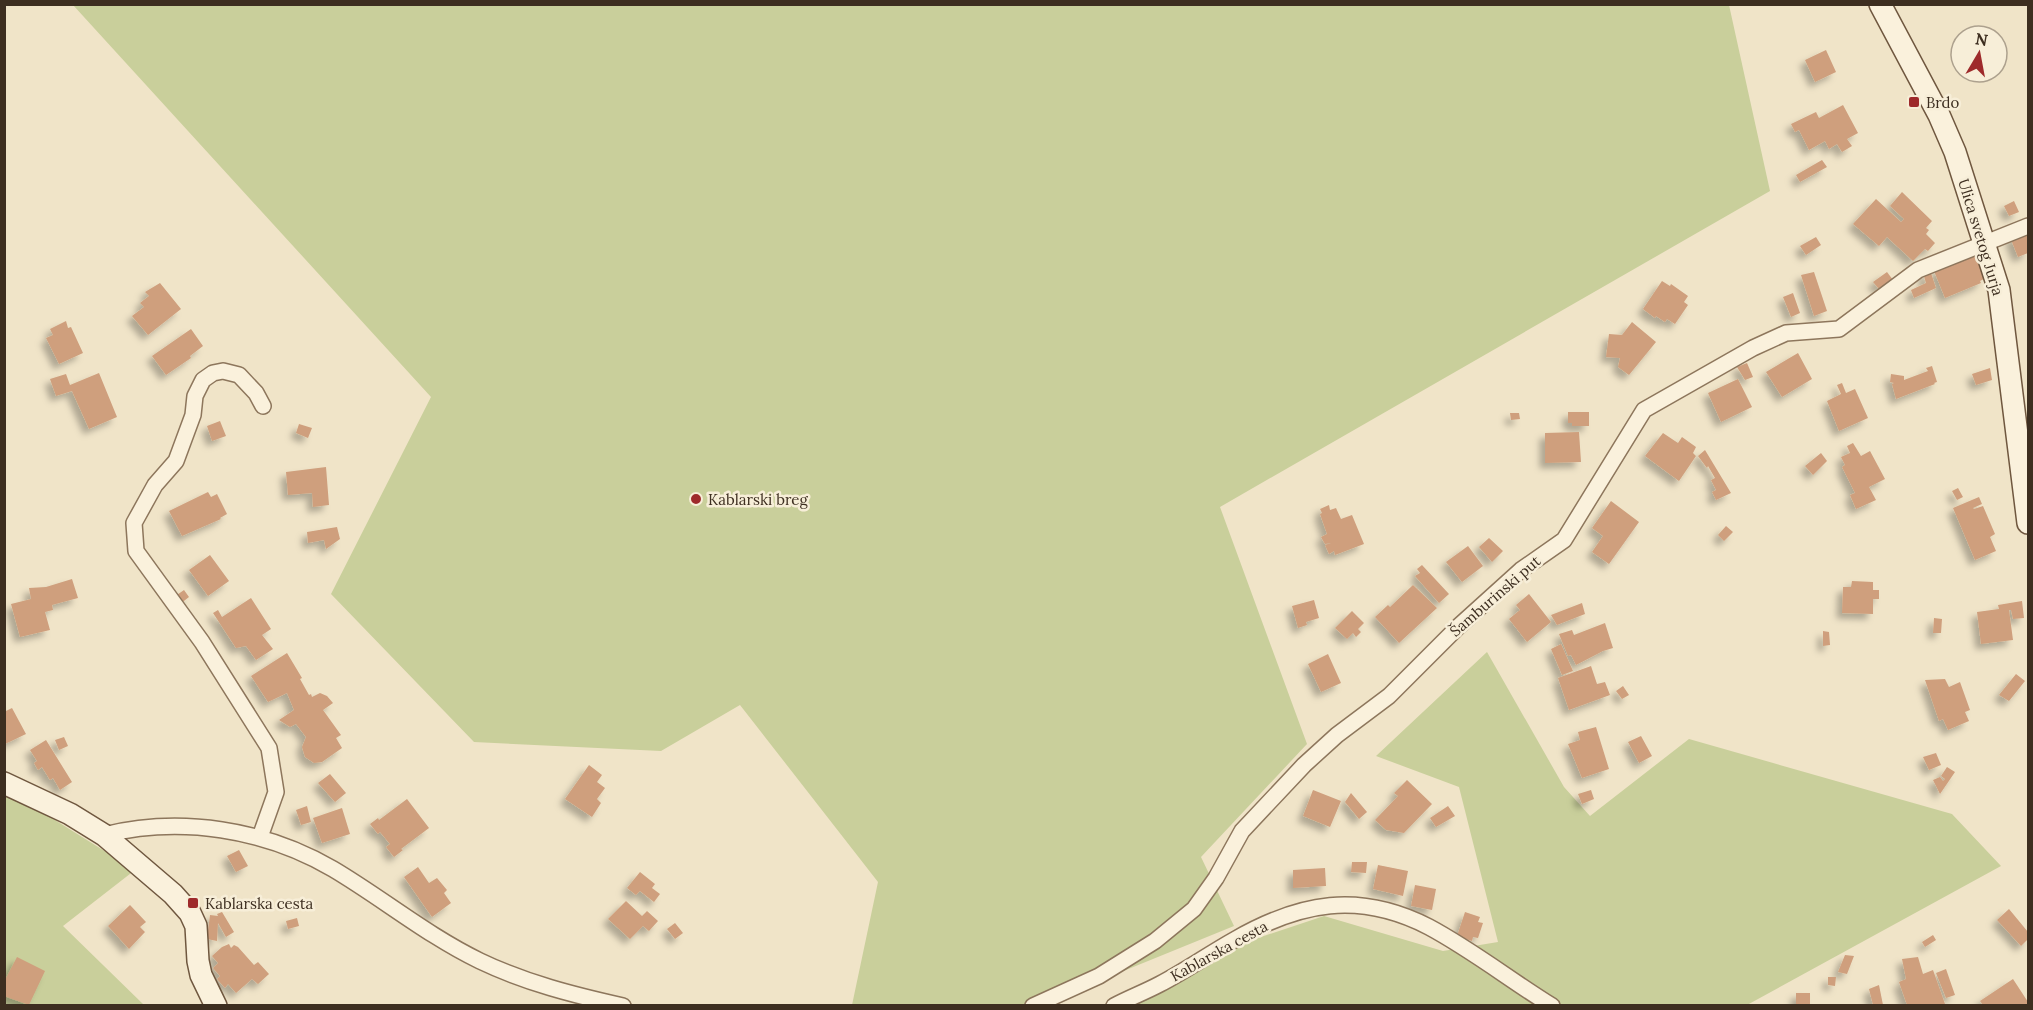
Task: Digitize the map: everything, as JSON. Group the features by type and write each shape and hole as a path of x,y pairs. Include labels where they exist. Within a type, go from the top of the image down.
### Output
{"main road":[{"name":"Ulica svetog Jurja","path":"1880,4 1939,115 1955,152 1999,290 2028,523"},
{"path":"4,783 70,814 104,835 173,894 190,913 196,926 196,945 201,975 216,1005"}],"street":[{"name":"Šamburinski put","path":"1033,1005 1099,976 1155,941 1194,909 1216,878 1242,831 1304,765 1336,735 1389,696 1459,626 1521,570 1564,540 1644,410 1734,358 1786,333 1839,329 1918,270 2028,226"},
{"path":"260,837 276,792 269,748 202,642 136,551 134,523 155,485 176,461 193,415 195,396 203,380 213,373 223,371 239,375 256,393 263,406"},
{"path":"104,835 127,829 159,827 195,828 260,837 332,868 479,960 558,991 623,1005"},
{"name":"Kablarska cesta","path":"1114,1005 1160,984 1236,938 1282,916 1314,907 1358,905 1391,912 1426,926 1467,948 1552,1005"}],"green space":[{"path":"73,5 1729,5 1770,191 1220,507 1307,744 1201,857 1234,926 1040,1005 852,1005 878,882 740,705 661,751 474,742 331,594 431,397"},
{"path":"1487,652 1564,787 1590,816 1689,739 1952,814 2001,866 1747,1005 1110,1006 1243,943 1324,916 1443,951 1498,942 1459,787 1376,756"},
{"path":"4,794 26,802 135,870 63,926 144,1005 5,1005"}],"building":[{"path":"1826,50 1836,72 1815,82 1805,60"},
{"path":"1843,105 1858,133 1847,139 1852,146 1842,152 1837,144 1829,149 1825,141 1809,150 1799,130 1795,132 1791,124 1816,112 1819,118"},
{"path":"1822,160 1827,167 1800,182 1796,175"},
{"path":"1902,192 1932,221 1926,228 1929,230 1926,234 1935,243 1913,261 1887,237 1879,246 1853,224 1876,199 1901,222 1904,219 1890,206"},
{"path":"2014,201 2019,212 2009,216 2004,206"},
{"path":"2028,232 2028,253 2018,257 2010,237"},
{"path":"1816,237 1821,245 1806,255 1800,246"},
{"path":"1970,255 1977,258 1984,279 1980,281 1981,283 1945,298 1934,271"},
{"path":"1930,270 1936,288 1914,298 1911,290 1926,283 1923,273"},
{"path":"1814,272 1827,311 1814,316 1801,275"},
{"path":"1887,272 1893,280 1879,289 1873,282"},
{"path":"1662,281 1670,286 1671,284 1688,296 1684,302 1688,305 1675,324 1667,319 1665,322 1656,316 1655,318 1643,309"},
{"path":"160,283 181,309 148,335 132,316 144,307 140,303 149,296 145,292"},
{"path":"1793,293 1800,313 1791,317 1783,297"},
{"path":"66,321 83,353 59,364 46,338 53,335 50,329"},
{"path":"1632,322 1656,342 1629,375 1618,367 1620,358 1606,357 1609,334 1622,335"},
{"path":"191,329 203,346 190,356 191,358 166,375 152,356"},
{"path":"1798,353 1812,379 1782,397 1766,372"},
{"path":"1747,363 1753,377 1745,380 1737,367"},
{"path":"1932,366 1937,382 1935,384 1896,399 1892,384 1894,383 1890,382 1891,374 1904,376 1904,380 1928,371 1926,368"},
{"path":"1990,368 1992,380 1976,385 1972,374"},
{"path":"99,373 117,417 89,429 72,391 56,396 50,379 66,374 70,385"},
{"path":"1738,379 1752,407 1721,422 1708,393"},
{"path":"1842,383 1846,393 1855,389 1868,418 1839,431 1827,401 1841,394 1837,385"},
{"path":"1568,412 1589,412 1589,426 1572,426 1572,423 1568,423"},
{"path":"1510,413 1519,413 1520,419 1511,420"},
{"path":"220,421 226,436 212,441 207,426"},
{"path":"299,424 312,428 308,438 296,433"},
{"path":"1579,432 1581,462 1545,463 1545,433"},
{"path":"1663,433 1678,443 1682,437 1696,447 1693,453 1696,456 1679,481 1645,456"},
{"path":"1853,443 1861,456 1870,451 1885,479 1869,487 1876,500 1856,509 1850,495 1855,493 1842,467 1845,465 1841,457 1850,453 1847,446"},
{"path":"1705,450 1731,493 1716,500 1712,492 1716,490 1711,480 1715,478 1698,456"},
{"path":"1821,453 1827,461 1813,475 1805,466"},
{"path":"326,467 329,505 313,507 312,493 288,495 286,472"},
{"path":"1958,488 1963,497 1957,500 1952,491"},
{"path":"208,492 211,497 217,494 227,514 221,519 182,536 169,511"},
{"path":"1979,497 1982,504 1973,508 1983,506 1995,534 1990,537 1996,551 1975,560 1953,508"},
{"path":"1611,501 1639,522 1609,564 1592,552 1603,536 1592,528"},
{"path":"1329,505 1330,510 1336,508 1341,519 1352,515 1364,544 1335,555 1334,551 1329,554 1325,545 1331,543 1325,544 1321,537 1327,534 1320,509"},
{"path":"1726,526 1733,532 1724,541 1718,535"},
{"path":"337,527 340,539 326,549 324,540 308,543 307,532"},
{"path":"1489,538 1503,551 1492,562 1479,547"},
{"path":"1468,546 1483,566 1462,582 1446,562"},
{"path":"210,555 229,581 208,596 189,570"},
{"path":"1422,565 1449,594 1439,603 1415,576 1420,573 1417,569"},
{"path":"72,579 78,598 52,605 53,610 45,612 50,630 20,637 11,604 31,599 29,588 46,587"},
{"path":"1852,581 1873,582 1873,590 1879,590 1879,599 1873,599 1873,614 1842,613 1843,587 1851,587"},
{"path":"1413,585 1437,608 1399,643 1375,617 1388,605 1390,607"},
{"path":"184,590 189,597 180,604 174,597"},
{"path":"1529,594 1551,622 1527,642 1509,619 1520,610 1516,605"},
{"path":"251,598 271,629 262,635 273,649 256,660 246,646 236,648 213,613 218,610 222,617"},
{"path":"1314,600 1319,618 1306,622 1307,625 1298,628 1292,606"},
{"path":"2022,601 2024,618 2013,619 2011,610 2009,610 2013,640 1981,644 1977,612 1999,609 1998,605"},
{"path":"1582,603 1585,614 1557,625 1551,615"},
{"path":"1352,611 1364,623 1358,629 1361,632 1356,637 1353,633 1347,639 1335,628"},
{"path":"1934,618 1942,619 1941,633 1933,633"},
{"path":"1605,623 1613,648 1576,665 1571,655 1568,656 1559,634 1572,630 1574,635"},
{"path":"1823,631 1829,632 1830,645 1823,646"},
{"path":"1561,644 1573,671 1562,675 1551,649"},
{"path":"287,653 309,695 311,694 312,697 320,693 327,696 333,703 323,710 341,735 336,738 342,748 322,762 314,763 305,757 302,747 306,737 296,724 290,727 279,720 294,710 287,693 268,702 251,676"},
{"path":"1328,654 1341,683 1321,692 1308,664"},
{"path":"1591,666 1597,684 1605,682 1610,695 1569,710 1558,678"},
{"path":"2016,674 2025,681 2009,701 1999,695"},
{"path":"1945,679 1949,687 1960,682 1970,710 1965,712 1969,721 1948,730 1943,719 1939,721 1925,680"},
{"path":"1623,686 1629,695 1622,699 1616,691"},
{"path":"12,708 26,734 5,744 4,712"},
{"path":"1596,727 1609,769 1582,778 1568,744 1580,740 1578,732"},
{"path":"1641,736 1652,756 1639,763 1628,742"},
{"path":"64,737 68,746 59,750 55,740"},
{"path":"46,740 72,782 60,790 53,778 50,780 42,767 38,770 34,763 37,761 30,750"},
{"path":"1936,753 1941,765 1929,770 1923,757"},
{"path":"589,765 602,775 597,782 605,788 597,799 601,803 592,817 565,799"},
{"path":"1947,767 1955,772 1940,794 1933,780 1940,777 1943,781 1945,779 1941,776"},
{"path":"330,774 346,793 335,802 318,783"},
{"path":"1407,780 1432,804 1404,833 1386,830 1375,820 1398,796 1394,793"},
{"path":"1313,790 1341,801 1330,827 1303,816"},
{"path":"1591,790 1594,799 1582,804 1578,794"},
{"path":"1351,793 1367,812 1359,819 1345,802"},
{"path":"407,799 429,828 394,857 386,847 390,844 370,824"},
{"path":"307,806 311,822 301,825 296,810"},
{"path":"1448,806 1455,816 1436,827 1430,818"},
{"path":"342,808 350,834 322,843 313,818"},
{"path":"239,850 248,866 236,872 227,856"},
{"path":"1352,862 1367,862 1366,873 1351,872"},
{"path":"1378,865 1408,871 1403,896 1373,889"},
{"path":"418,867 429,883 437,878 447,890 444,893 451,903 432,917 404,877"},
{"path":"1325,868 1326,886 1293,888 1293,870"},
{"path":"640,872 655,884 652,888 660,894 654,902 640,891 636,895 627,888"},
{"path":"1415,885 1436,889 1432,910 1411,906"},
{"path":"626,901 642,916 647,911 658,921 649,931 643,926 630,939 608,919"},
{"path":"130,905 146,922 140,927 145,932 129,949 108,926"},
{"path":"2009,909 2028,932 2028,939 2021,946 1997,920"},
{"path":"222,912 234,932 226,937 218,923 217,941 207,939 210,915 218,916 217,914"},
{"path":"1465,912 1480,917 1478,922 1483,923 1478,938 1473,937 1472,941 1457,936"},
{"path":"297,918 299,926 288,929 286,921"},
{"path":"675,923 683,933 675,939 667,929"},
{"path":"1933,935 1936,940 1925,947 1922,942"},
{"path":"229,944 231,948 234,945 238,947 254,965 258,962 269,974 258,984 252,979 236,993 228,984 225,988 217,979 220,976 213,968 218,963 212,956"},
{"path":"1845,955 1854,956 1847,974 1838,972"},
{"path":"17,957 45,971 29,1005 4,996 4,982"},
{"path":"1918,957 1923,974 1933,970 1945,1004 1907,1005 1899,982 1906,979 1902,959"},
{"path":"1946,969 1955,995 1946,998 1936,973"},
{"path":"1828,977 1836,977 1835,986 1828,985"},
{"path":"2013,979 2028,1005 1983,1005 1980,1001"},
{"path":"1879,985 1883,1005 1873,1005 1869,989"},
{"path":"1796,993 1810,993 1810,1005 1796,1005"}],"place":[{"name":"Brdo","path":"1914,102"},
{"name":"Kablarski breg","path":"696,499"},
{"name":"Kablarska cesta","path":"193,903"}]}
